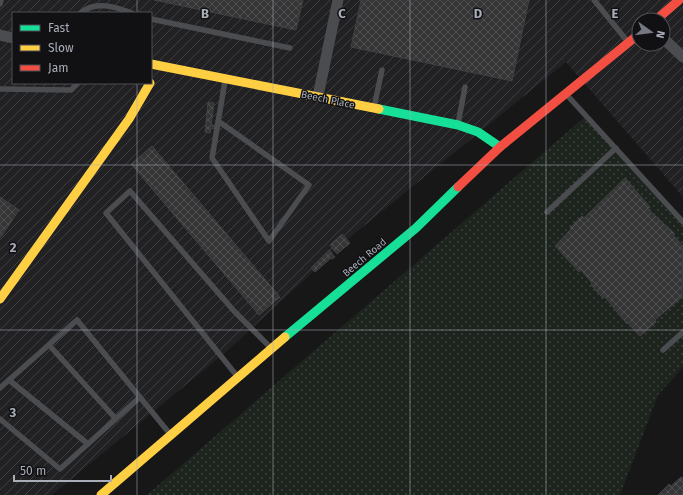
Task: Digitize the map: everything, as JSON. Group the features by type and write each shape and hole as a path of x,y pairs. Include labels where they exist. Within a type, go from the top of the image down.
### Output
{"street":[{"path":"318,96 338,0"},
{"path":"665,12 679,0"},
{"path":"0,35 12,38"},
{"name":"Beech Road","path":"102,495 172,436 238,377 416,228 500,147 629,43"},
{"path":"671,46 683,57"},
{"path":"152,75 155,65"},
{"name":"Beech Place","path":"155,65 318,96 458,126 478,132 500,147"},
{"path":"0,299 129,119 149,84"}],"lane":[{"path":"0,4 1,0"},
{"path":"594,0 629,43"},
{"path":"82,12 90,5 106,4 129,12"},
{"path":"152,19 290,48"},
{"path":"373,108 382,70"},
{"path":"218,121 308,185 269,241 212,158 218,121 225,78"},
{"path":"0,89 71,90 77,84"},
{"path":"458,126 465,87"},
{"path":"566,94 683,222"},
{"path":"547,212 616,148"},
{"path":"238,377 106,213 130,191 234,311 272,349"},
{"path":"0,388 77,320 172,436"},
{"path":"663,350 683,332"},
{"path":"49,345 116,419"},
{"path":"9,380 88,444"},
{"path":"0,419 60,469 140,397"}],"shaded area":[{"path":"0,0 683,0 683,197 566,62 354,234 227,351 52,495 0,495"},
{"path":"586,116 683,220 683,367 658,395 620,495 147,495"}],"building":[{"path":"154,0 303,0 296,30"},
{"path":"361,0 529,0 512,81 351,47"},
{"path":"208,102 214,103 211,125 216,125 215,129 211,128 210,133 205,132"},
{"path":"152,146 280,297 259,315 131,164"},
{"path":"625,178 650,207 648,209 674,233 673,235 683,246 682,297 655,320 656,322 640,336 628,323 627,324 605,297 603,298 591,285 592,283 581,270 579,272 555,246 582,216 584,218"},
{"path":"0,197 19,210 1,237 0,237"},
{"path":"342,234 350,243 337,254 330,245"},
{"path":"329,250 335,257 332,259 331,258 315,272 311,268"},
{"path":"681,477 683,478 683,495 658,495 669,484 671,486"}],"traffic: fast":[{"path":"379,109 458,125 478,132 500,147"},
{"path":"285,337 416,228 458,187"}],"traffic: slow":[{"path":"152,64 379,109"},
{"path":"0,299 129,119 149,84"},
{"path":"101,495 285,337"}],"traffic: jam":[{"path":"665,12 679,0"},
{"path":"458,187 500,147 631,41"}]}
